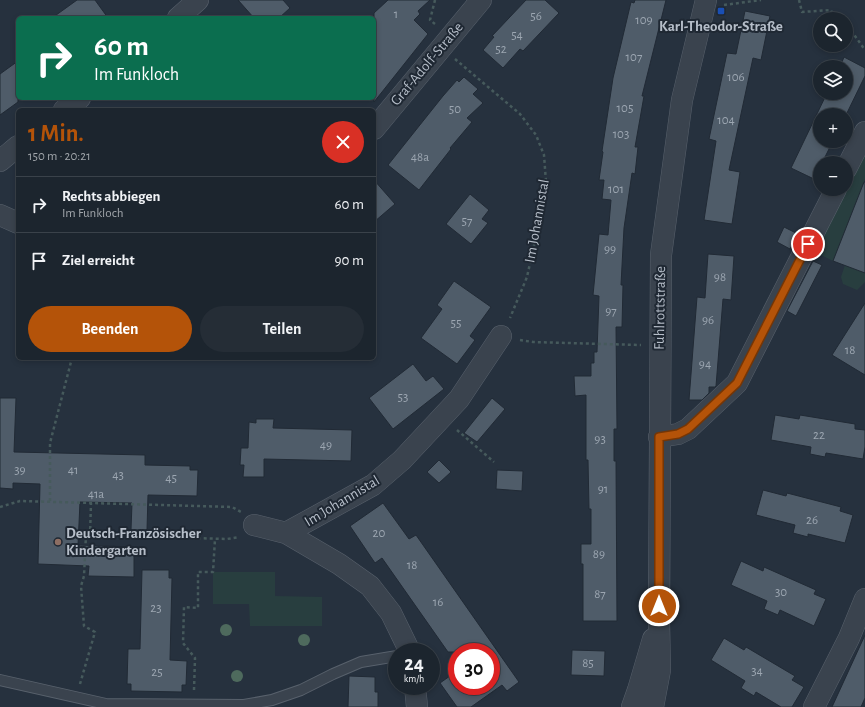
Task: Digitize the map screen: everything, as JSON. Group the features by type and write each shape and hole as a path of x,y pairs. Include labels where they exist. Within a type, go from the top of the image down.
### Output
{"street":[{"path":"180,16 198,0"},
{"name":"Graf-Adolf-Straße","path":"376,127 481,0"},
{"name":"Fuhlrottstraße","path":"653,707 660,670 660,255 682,100 705,4"},
{"path":"67,108 77,100"},
{"path":"853,156 865,132"},
{"path":"0,160 16,148"},
{"path":"659,437 678,434 688,429 737,383 832,196"},
{"path":"0,215 16,222"},
{"name":"Im Johannistal","path":"286,534 373,485 402,460 459,399 501,336"},
{"name":"Im Johannistal","path":"254,525 286,534 339,564 370,586 391,613 406,643"},
{"path":"814,707 849,638 865,599"},
{"name":"Fuhlrottstraße","path":"632,707 659,621"},
{"path":"415,695 416,707"}],"lane":[{"path":"0,680 106,704 244,705 272,700 301,690 361,662 388,658"}],"path":[{"path":"430,20 435,0"},
{"path":"705,4 761,0"},
{"path":"799,0 802,12 831,10 832,12"},
{"path":"853,33 865,50"},
{"name":"Im Johannistal","path":"441,48 520,114 536,134 544,155 546,182 527,277 501,336"},
{"path":"501,336 533,342 633,345"},
{"path":"50,501 50,443 71,360"},
{"path":"443,417 494,462"},
{"path":"0,507 20,501 232,507"},
{"path":"90,535 92,503"},
{"path":"76,696 95,632 84,626 81,586 84,576 86,535 227,539 244,536 254,525"},
{"path":"194,705 195,658 183,643 184,607 198,608 198,572 213,572 215,539"}],"green space":[{"path":"865,146 865,179 833,261 811,250 842,196 853,196 853,169"},
{"path":"865,253 865,282 857,290 843,284 841,277 845,265"},
{"path":"213,572 275,572 275,596 322,597 322,626 250,626 249,604 213,604"}],"building":[{"path":"77,0 95,0 107,16 55,16"},
{"path":"238,0 283,0 290,8 281,16 252,16"},
{"path":"388,0 430,0 418,11 420,14 414,20 428,34 376,99 376,16 374,16 374,13"},
{"path":"526,0 545,0 559,13 523,51 520,49 503,68 483,50 494,37 492,36"},
{"path":"635,0 666,0 642,96 644,96 635,147 638,147 635,174 632,173 624,228 621,285 623,285 622,327 616,327 617,429 614,429 614,461 616,461 617,621 583,621 583,564 581,564 581,544 591,544 591,509 589,509 588,460 586,460 586,395 575,396 574,376 591,376 591,363 594,363 594,352 597,352 599,296 593,295 599,234 608,235 611,200 602,199 604,180 599,180 602,151 613,78 631,2 634,3"},
{"path":"745,11 770,16 761,60 753,58 729,170 740,172 732,224 704,220 716,141 709,139 727,53 736,54"},
{"path":"844,57 850,60 843,60"},
{"path":"16,62 16,100 18,100 18,102 0,115 0,74"},
{"path":"853,62 865,68 865,76 849,108 820,108 824,100 853,100"},
{"path":"464,77 478,89 473,94 483,103 467,118 472,122 450,148 451,149 419,190 388,165 443,96 457,80 459,82"},
{"path":"813,122 813,148 830,148 826,156 813,156 813,179 791,168"},
{"path":"376,182 395,204 376,220"},
{"path":"865,182 865,273 833,261"},
{"path":"470,194 489,210 482,219 488,223 471,244 446,224"},
{"path":"784,227 798,234 790,249 777,242"},
{"path":"708,254 734,256 731,300 723,299 716,386 709,387 709,393 702,400 689,400 697,297 705,298"},
{"path":"813,261 822,265 796,316 787,311"},
{"path":"454,281 491,307 470,336 475,340 457,364 421,338 442,309 437,305"},
{"path":"865,303 865,375 832,355"},
{"path":"413,364 426,381 433,376 444,389 393,429 369,398"},
{"path":"0,398 16,398 14,452 145,455 145,465 190,466 190,470 198,470 197,496 148,495 147,530 131,530 132,503 80,502 78,545 134,547 134,577 88,576 89,566 38,564 40,484 13,483 13,489 0,488"},
{"path":"492,398 505,409 477,442 464,433"},
{"path":"775,415 799,419 800,415 855,424 855,429 865,430 863,459 826,453 825,457 810,454 811,447 771,440"},
{"path":"256,419 274,419 273,428 352,430 351,461 264,459 264,477 243,477 244,465 240,465 241,448 248,448 249,422 256,423"},
{"path":"439,460 451,472 439,483 427,472"},
{"path":"497,470 523,471 522,491 496,489"},
{"path":"763,490 786,496 787,493 841,507 840,511 853,515 845,543 808,534 808,537 793,533 795,525 756,515"},
{"path":"383,503 409,539 416,535 492,643 448,643 448,652 382,558 375,563 350,526"},
{"path":"741,561 763,571 764,567 816,590 814,594 826,599 814,626 780,610 778,615 764,609 767,601 731,585"},
{"path":"142,570 169,570 169,578 172,578 170,660 187,661 186,685 182,685 182,692 131,691 131,684 127,684 128,649 140,649"},
{"path":"865,635 865,698 861,707 832,707"},
{"path":"724,638 744,650 746,647 795,676 792,680 804,687 792,707 781,707 756,692 754,696 741,688 745,681 711,660"},
{"path":"572,650 605,651 604,676 571,675"},
{"path":"500,655 519,682 507,691 502,685 500,686"},
{"path":"349,676 375,677 375,692 378,692 378,707 348,707"},
{"path":"448,677 448,694 440,683"},
{"path":"448,695 488,695 471,707 457,707"}],"place":[{"name":"Karl-Theodor-Straße","path":"721,11"},
{"name":"Deutsch-Französischer Kindergarten","path":"58,542"}],"route":[{"path":"659,606 659,437 678,434 688,429 737,383 808,244"}]}
